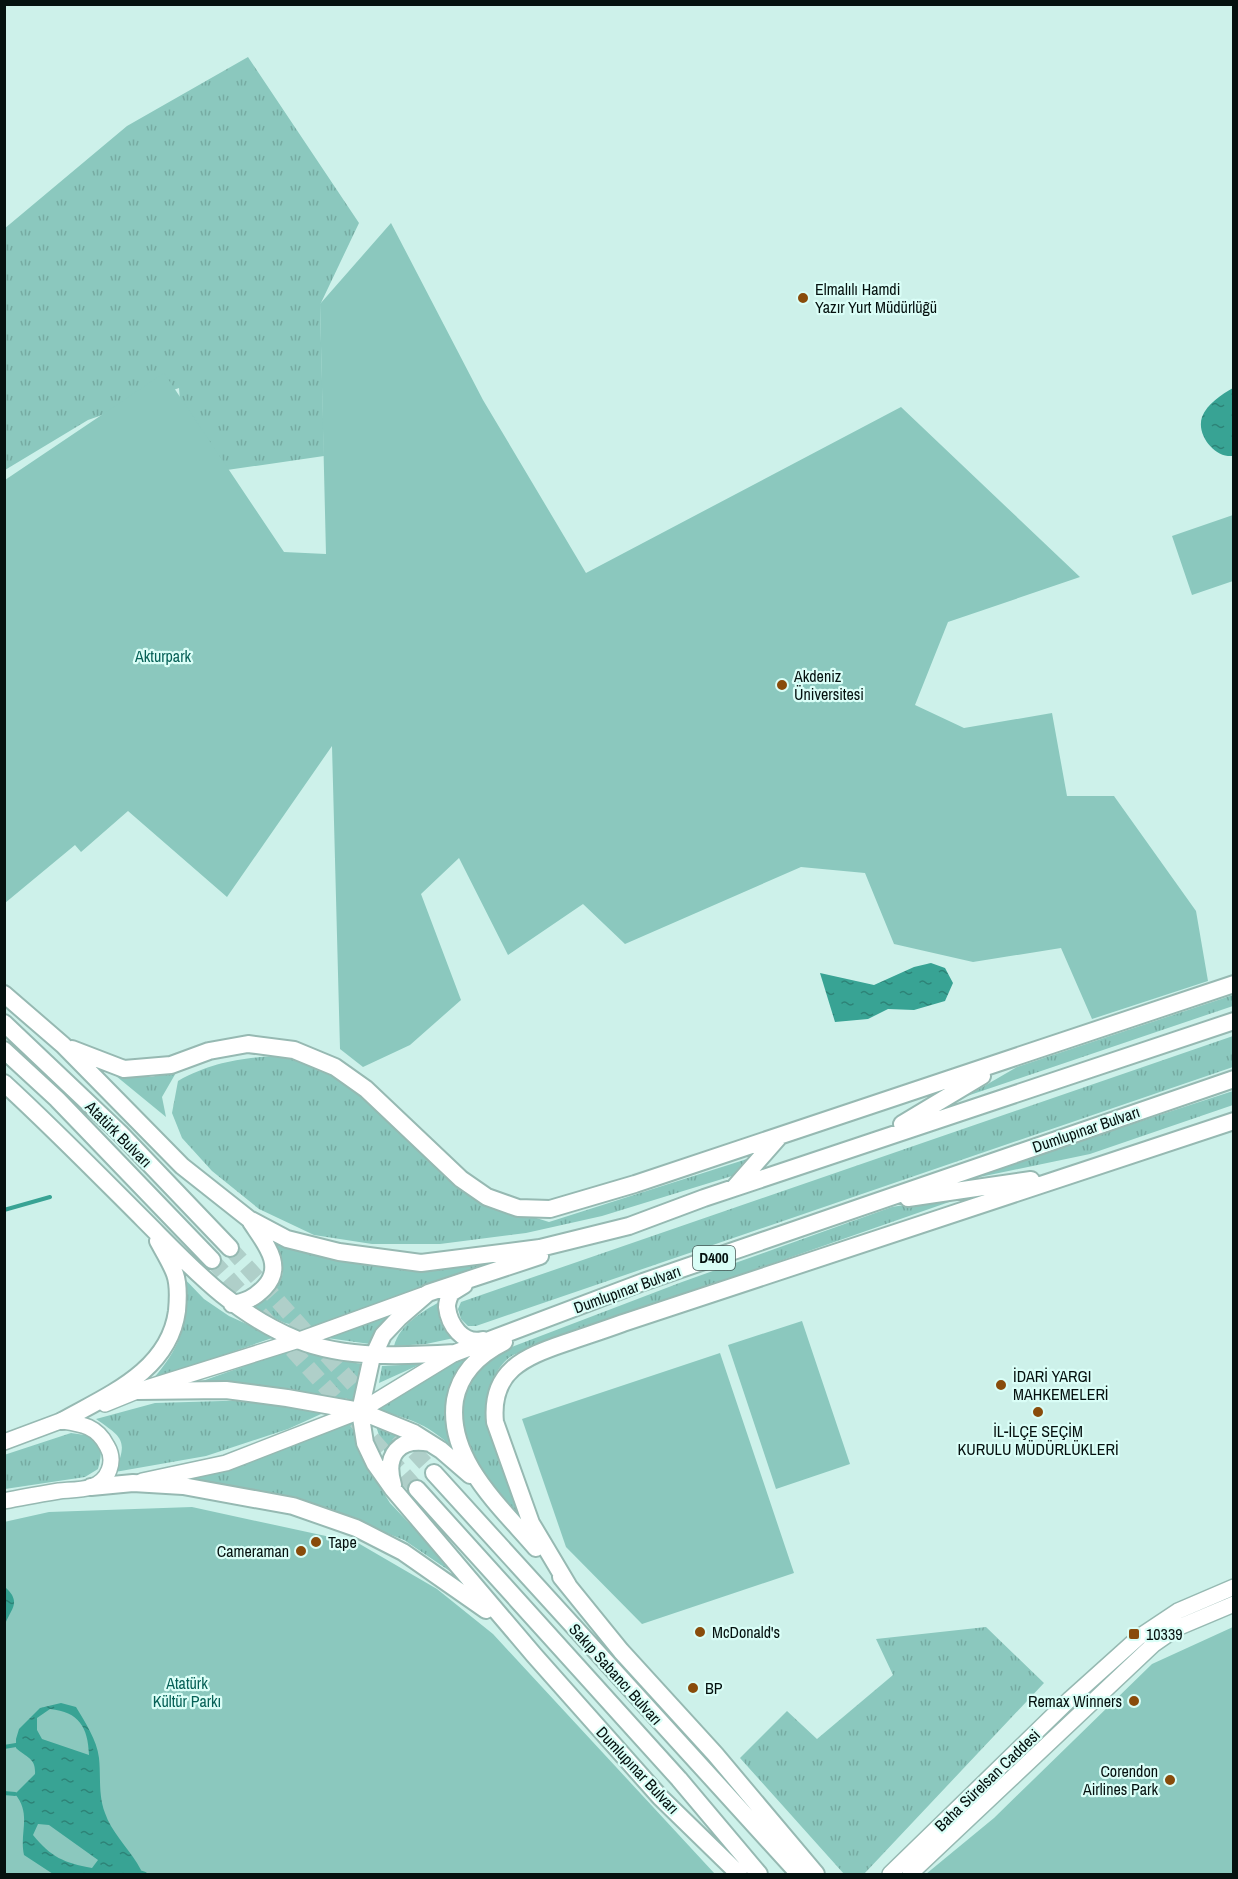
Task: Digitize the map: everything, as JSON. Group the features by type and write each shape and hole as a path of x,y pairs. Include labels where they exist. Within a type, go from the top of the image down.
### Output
{"main road":[{"path":"63,1046 123,1069 171,1065 208,1051 248,1044 294,1050 334,1067 366,1089 461,1179 487,1197 518,1208 550,1209 635,1185 1233,984"},
{"path":"4,994 63,1046 182,1166 249,1219 287,1239 339,1252 421,1263 540,1248 629,1226"},
{"path":"4,1442 137,1391 299,1340 428,1293 1233,1021"},
{"name":"Atatürk Bulvarı","path":"4,1023 120,1133 230,1248"},
{"name":"Atatürk Bulvarı","path":"4,1050 57,1098 212,1260"},
{"path":"874,1141 1009,1060"},
{"name":"Dumlupınar Bulvarı","path":"133,1483 226,1463 360,1411 456,1353 493,1337 643,1282 1233,1079"},
{"path":"4,1083 190,1267 232,1304 256,1319 299,1340 335,1350 423,1355 456,1353"},
{"path":"568,1585 531,1523 495,1422 497,1392 505,1376 518,1363 550,1348 603,1330 1233,1121"},
{"path":"733,1189 779,1137"},
{"path":"868,1204 1076,1173"},
{"path":"232,1304 246,1302 255,1297 269,1282 275,1268 272,1255 249,1219"},
{"path":"62,1421 122,1388 154,1363 168,1342 174,1326 178,1299 176,1276 151,1227"},
{"path":"474,1278 451,1293 447,1306 453,1325 463,1337 477,1341 493,1337"},
{"path":"428,1293 383,1335 374,1353 360,1411 365,1443 375,1464 395,1492 518,1635"},
{"path":"560,1313 497,1345 469,1368 457,1390 454,1415 457,1437 466,1458 484,1487 621,1651 715,1754 816,1875"},
{"path":"137,1391 226,1390 360,1411 395,1424 431,1444 484,1487"},
{"path":"62,1421 90,1426 102,1436 110,1449 111,1468 102,1481 91,1487"},
{"path":"395,1492 390,1474 394,1452 401,1445 419,1441 431,1444"},
{"name":"Sakıp Sabancı Bulvarı","path":"434,1473 799,1875"},
{"path":"4,1501 31,1495 133,1483 183,1486 293,1506 328,1517 403,1552 470,1597 518,1635"},
{"path":"417,1489 679,1779 759,1875"},
{"name":"Baha Sürelsan Caddesi","path":"890,1875 1070,1699 1139,1637 1178,1611 1233,1587"},
{"path":"910,1875 1154,1644 1177,1628 1233,1605"},
{"name":"Dumlupınar Bulvarı","path":"518,1635 660,1797 739,1875"}],"green space":[{"path":"248,57 359,223 320,305 324,456 186,476 179,388 88,420 5,470 4,229 127,126"},
{"name":"Akturpark","path":"391,223 483,400 586,573 901,407 1080,577 948,622 915,705 964,728 1052,713 1067,796 1114,796 1196,911 1208,981 1092,1019 1061,948 973,962 894,944 865,873 801,867 625,944 583,904 508,955 459,858 421,894 461,1000 410,1045 363,1067 340,1049 332,746 227,897 128,811 81,852 75,845 5,903 5,480 164,373 284,552 326,554 320,304"},
{"path":"1233,515 1233,581 1192,595 1172,536"},
{"path":"1233,995 1233,1006 967,1096 1017,1067"},
{"path":"1233,1036 1233,1067 476,1326 468,1326 461,1319 458,1309 461,1302"},
{"path":"281,1055 321,1068 361,1094 433,1165 470,1197 549,1222 747,1159 732,1176 602,1216 526,1233 440,1244 372,1244 314,1235 259,1209 212,1171 182,1138 172,1113 178,1081 191,1074 216,1065"},
{"path":"177,1071 162,1097 166,1117 116,1076 151,1077"},
{"path":"1233,1091 1233,1105 1090,1154 951,1183"},
{"path":"975,1193 510,1357 501,1366 494,1379 486,1406 495,1446 523,1519 488,1480 471,1455 465,1441 463,1427 464,1399 476,1372 493,1355 682,1282 892,1207"},
{"path":"272,1240 303,1252 352,1260 494,1261 310,1329 285,1323 251,1308 270,1295 281,1279 282,1261"},
{"path":"179,1273 204,1299 229,1316 275,1337 152,1380 165,1365 182,1330 185,1305"},
{"path":"441,1301 439,1317 446,1330 454,1338 426,1344 394,1346 406,1325"},
{"path":"394,1312 370,1344 327,1338"},
{"path":"802,1321 850,1464 776,1489 728,1345"},
{"path":"491,1342 458,1373 454,1449 424,1426 369,1408"},
{"path":"296,1348 364,1365 358,1381 356,1402 290,1389 239,1383 194,1384"},
{"path":"720,1353 794,1573 642,1624 566,1547 522,1419"},
{"path":"421,1364 379,1383 382,1366"},
{"path":"257,1400 330,1410 288,1429 206,1456 115,1472 121,1453 121,1441 96,1419 155,1403"},
{"path":"352,1421 365,1463 390,1503 463,1580 404,1540 325,1509 181,1481 249,1463"},
{"path":"375,1423 407,1433 396,1441 387,1460"},
{"path":"71,1433 92,1436 96,1440 101,1451 98,1469 85,1477 5,1489 4,1455"},
{"name":"Atatürk Kültür Parkı","path":"192,1507 358,1543 437,1589 493,1634 715,1874 5,1874 4,1522 49,1512"},
{"path":"986,1627 1044,1683 864,1874 844,1874 740,1758 787,1711 817,1739 893,1675 876,1639"},
{"path":"1233,1627 1233,1874 926,1874 994,1818 1152,1664"}],"water":[{"path":"1233,388 1233,456 1226,456 1208,444 1201,424 1207,408"},
{"path":"931,963 945,968 953,983 945,1001 914,1010 888,1009 868,1019 835,1022 820,973 874,985 914,967"},
{"path":"5,1587 13,1597 14,1606 5,1624"},
{"path":"61,1703 76,1707 98,1751 105,1813 115,1833 141,1870 138,1874 53,1874 24,1855 23,1809 15,1794 35,1774 35,1769 30,1759 16,1748 16,1739 19,1729 40,1708","holes":["50,1709 75,1717 87,1736 89,1755 42,1739 37,1730 37,1718","38,1824 49,1825 98,1860 92,1868 74,1864 52,1854 33,1835"]}],"waterway":[{"path":"4,1210 50,1197"},
{"path":"4,1747 16,1745"},
{"path":"4,1793 15,1794"},
{"path":"139,1872 145,1874"}],"tunnel":[{"path":"230,1248 371,1404"},
{"path":"212,1260 417,1489"},
{"path":"398,1434 434,1473"}],"place":[{"name":"Elmalılı Hamdi Yazır Yurt Müdürlüğü","path":"803,298"},
{"name":"Akdeniz Üniversitesi","path":"782,685"},
{"name":"İDARİ YARGI MAHKEMELERİ","path":"1001,1385"},
{"name":"İL-İLÇE SEÇİM KURULU MÜDÜRLÜKLERİ","path":"1038,1412"},
{"name":"Tape","path":"316,1542"},
{"name":"Cameraman","path":"301,1551"},
{"name":"McDonald's","path":"700,1632"},
{"name":"10339","path":"1134,1634"},
{"name":"BP","path":"693,1688"},
{"name":"Remax Winners","path":"1134,1701"},
{"name":"Corendon Airlines Park","path":"1170,1780"}]}
